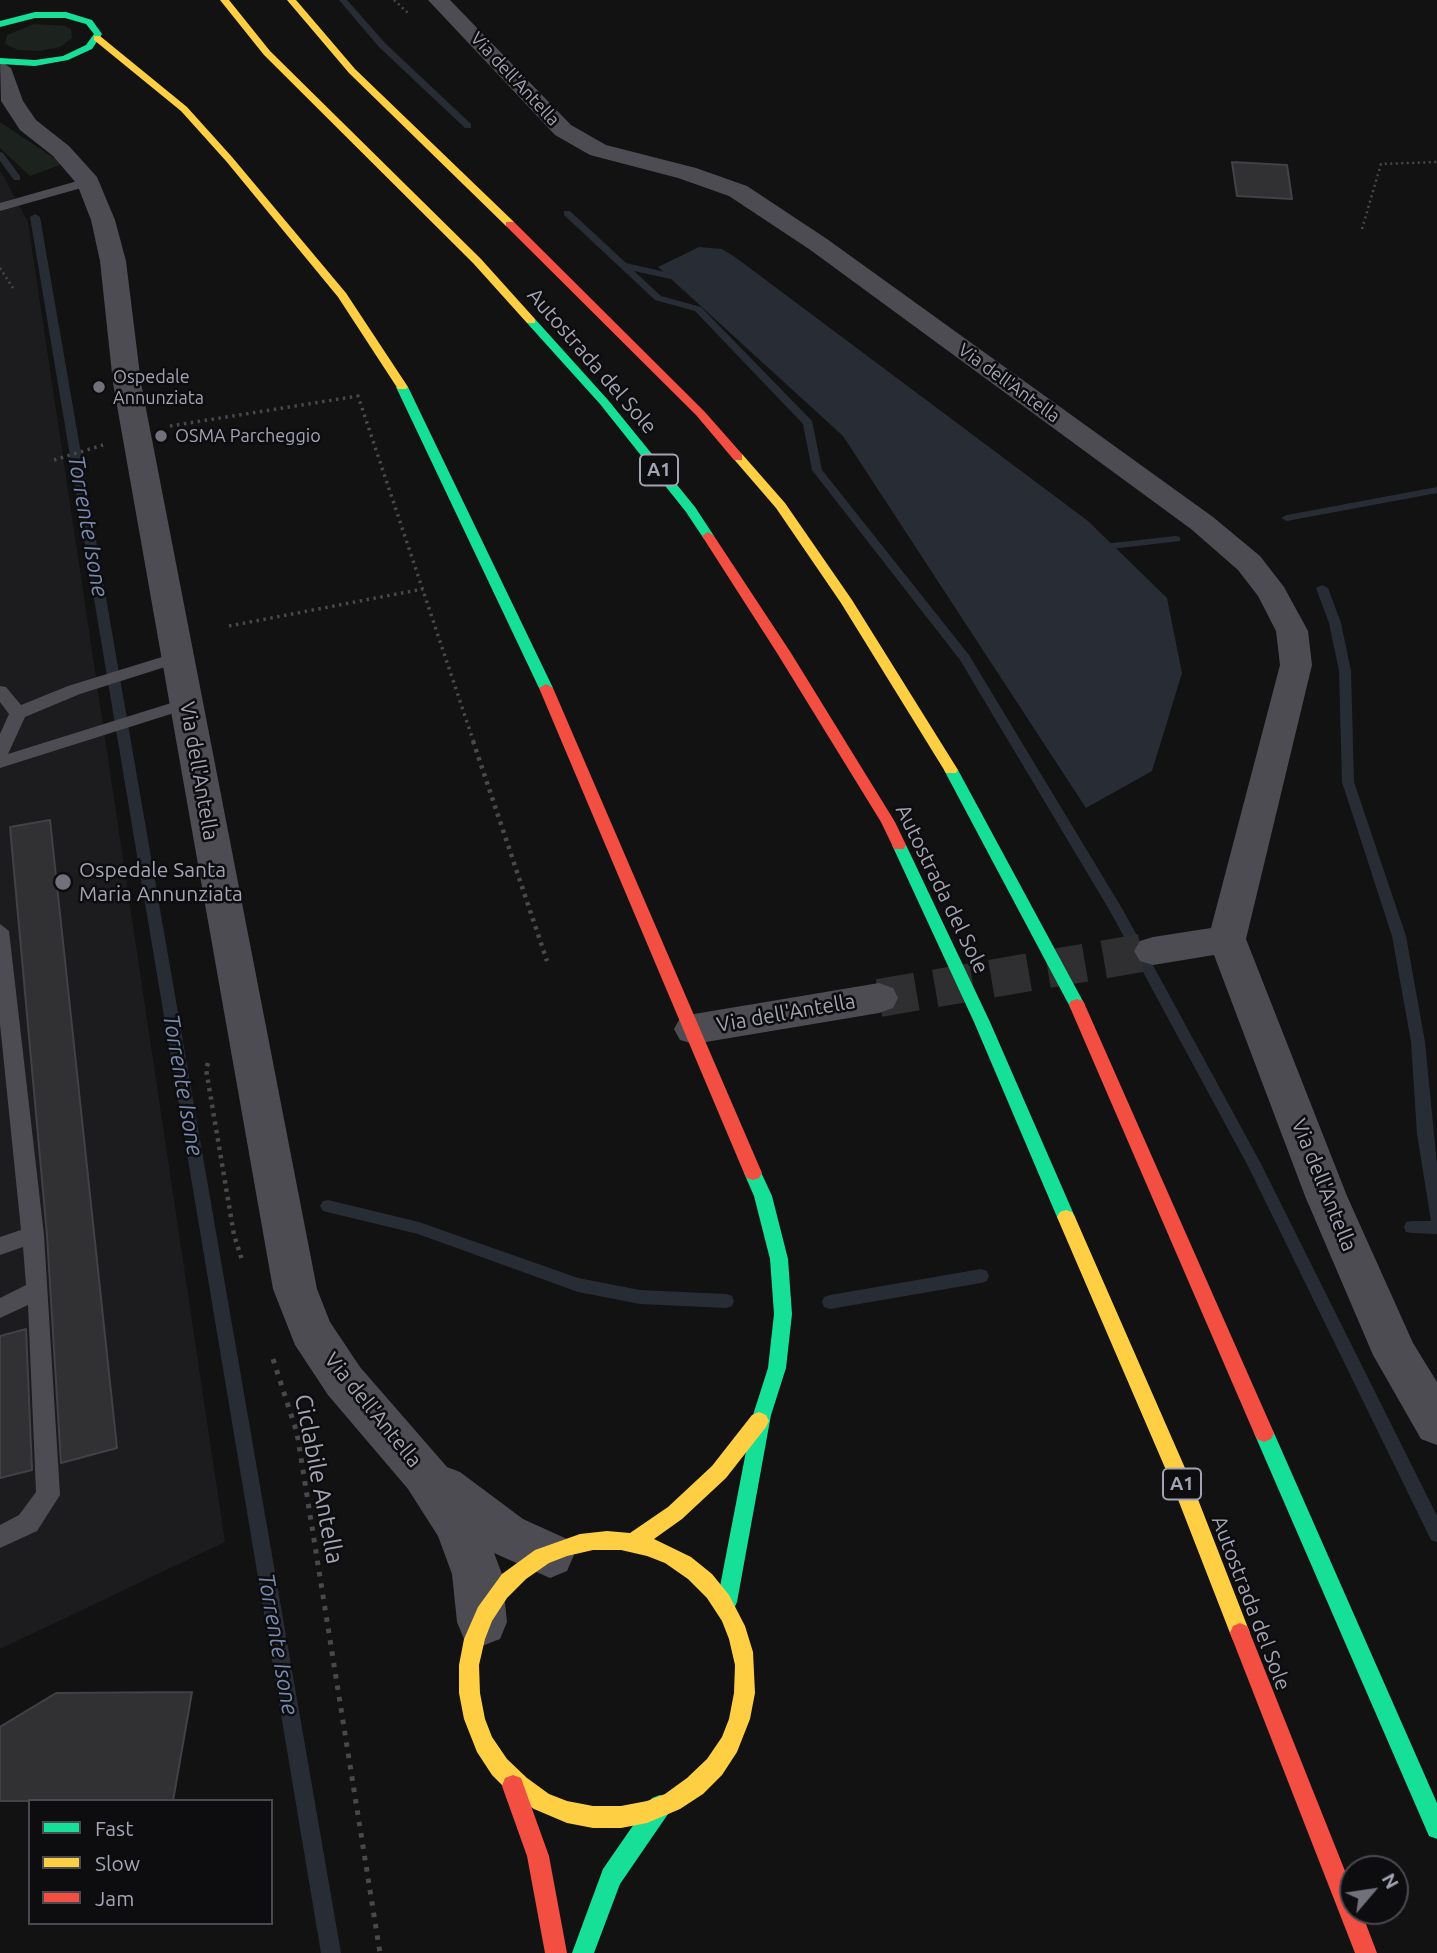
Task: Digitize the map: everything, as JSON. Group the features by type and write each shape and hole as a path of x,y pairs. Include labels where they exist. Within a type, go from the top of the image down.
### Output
{"main road":[{"path":"7,21 30,0"},
{"path":"54,0 75,17 94,25 97,38 184,110 229,159 342,295 401,386 557,712 694,1029 763,1196 779,1259 783,1314 778,1354 762,1415 727,1602"},
{"name":"Autostrada del Sole","path":"224,0 267,53 477,261 604,402 691,510 784,653 888,822 982,1022 1182,1484 1366,1953"},
{"name":"Autostrada del Sole","path":"291,0 352,71 590,301 699,413 781,506 847,603 963,790 1076,1002 1437,1828"},
{"path":"7,21 45,14 75,17"},
{"path":"0,61 24,63 61,58 89,47 97,38"},
{"path":"61,58 97,64 158,87"},
{"path":"634,1543 675,1513 719,1472 762,1415"},
{"name":"Via dell'Antella","path":"605,1541 634,1543 670,1554 691,1567 702,1574 727,1602 743,1637 748,1676 741,1716 724,1753 696,1784 660,1806 623,1817 583,1817 546,1806 513,1786 489,1759 472,1715 468,1691 470,1657 482,1622 499,1595 522,1573 550,1555 577,1546 605,1541"},
{"name":"Via dell'Antella","path":"513,1786 538,1856 556,1953"},
{"name":"Via dell'Antella","path":"583,1953 611,1877 660,1806"}],"street":[{"name":"Via dell'Antella","path":"438,0 563,130 598,150 687,173 738,191 818,244 1161,493 1249,563 1273,594 1292,631 1296,665 1270,778 1227,939 1332,1209 1396,1355 1437,1424"},
{"path":"12,101 25,78 61,58"},
{"name":"Via dell'Antella","path":"0,68 12,101 28,125 61,151 88,182 103,220 113,261 127,383 295,1289 312,1331 344,1381 425,1474 458,1524 477,1574 482,1622"},
{"path":"1153,951 1227,939"},
{"name":"Via dell'Antella","path":"694,1029 879,998"},
{"name":"Via dell'Antella","path":"425,1474 506,1535 550,1555"}],"lane":[{"path":"0,207 88,182"},
{"path":"0,752 12,721 74,690 178,657"},
{"path":"0,691 12,721"},
{"path":"0,762 187,703"},
{"path":"0,931 38,1290 48,1495 29,1522 0,1537"},
{"path":"0,1246 33,1236"},
{"path":"0,1308 38,1290"}],"path":[{"path":"1362,229 1381,164 1437,162"},
{"path":"0,268 13,288"},
{"path":"161,427 358,396 547,961"},
{"path":"54,460 90,450"},
{"path":"229,626 423,589"},
{"path":"246,1274 234,1235 206,1069 208,1062 251,1049"},
{"name":"Ciclabile Antella","path":"270,1349 297,1433 380,1953"}],"shaded area":[{"path":"34,24 65,26 71,29 72,38 60,47 39,51 18,50 5,44 7,35"},
{"path":"0,122 63,164 30,176 0,148"},
{"name":"Ospedale Santa Maria Annunziata","path":"0,170 28,222 225,1542 0,1649"},
{"path":"699,247 722,249 735,257 1088,521 1167,598 1182,673 1152,771 1086,808 843,436 658,267"}],"building":[{"path":"1232,162 1287,165 1292,199 1237,196"},
{"path":"50,820 117,1448 61,1463 47,1235 10,827"},
{"path":"26,1329 32,1470 0,1478 0,1336"},
{"path":"192,1692 173,1799 0,1801 0,1727 56,1693"}],"waterway":[{"path":"343,0 382,45 468,126"},
{"name":"Torrente Isone","path":"0,155 17,178"},
{"path":"567,213 658,298 698,309 808,423 817,470 965,658 1116,910 1255,1166 1437,1534"},
{"name":"Torrente Isone","path":"35,217 331,1953"},
{"path":"626,266 684,279"},
{"path":"1287,518 1437,490"},
{"path":"1094,548 1176,539"},
{"path":"1322,588 1335,623 1345,671 1348,782 1399,936 1418,1042 1425,1134 1437,1218"},
{"path":"328,1206 419,1228 578,1285 640,1297 726,1301"},
{"path":"1412,1227 1437,1228"},
{"path":"830,1302 981,1276"}],"tunnel":[{"path":"879,998 1153,951"}],"traffic: fast":[{"path":"0,24 35,15 66,15 89,22 98,34 89,47 65,58 35,63 0,61"},
{"path":"531,321 604,402 691,510 708,536"},
{"path":"402,387 546,688"},
{"path":"951,770 1077,1005"},
{"path":"899,845 982,1022 1066,1217"},
{"path":"727,1602 762,1415 777,1368 783,1314 779,1259 763,1196 753,1173"},
{"path":"1264,1433 1437,1828"},
{"path":"583,1953 611,1877 660,1806"}],"traffic: slow":[{"path":"224,0 267,53 477,261 531,321"},
{"path":"291,0 352,71 510,224"},
{"path":"97,38 184,109 229,159 342,295 402,387"},
{"path":"738,457 781,506 847,603 951,770"},
{"path":"1066,1217 1182,1484 1240,1633"},
{"path":"633,1543 675,1513 719,1472 759,1421"},
{"path":"607,1540 634,1543 660,1551 684,1564 705,1581 722,1602 735,1626 743,1652 746,1679 743,1706 735,1732 722,1756 705,1777 684,1794 660,1807 634,1815 607,1818 580,1815 554,1807 530,1794 509,1777 492,1756 479,1732 471,1706 468,1679 471,1652 479,1626 492,1602 509,1581 530,1564 554,1551 580,1543 607,1540"}],"traffic: jam":[{"path":"510,224 700,413 738,457"},
{"path":"708,536 784,653 888,822 899,845"},
{"path":"546,688 753,1173"},
{"path":"1077,1005 1264,1433"},
{"path":"1240,1633 1366,1953"},
{"path":"513,1786 538,1856 556,1953"}],"place":[{"name":"Ospedale Annunziata","path":"99,387"},
{"name":"OSMA Parcheggio","path":"161,436"},
{"name":"Ospedale Santa Maria Annunziata","path":"63,882"}]}
